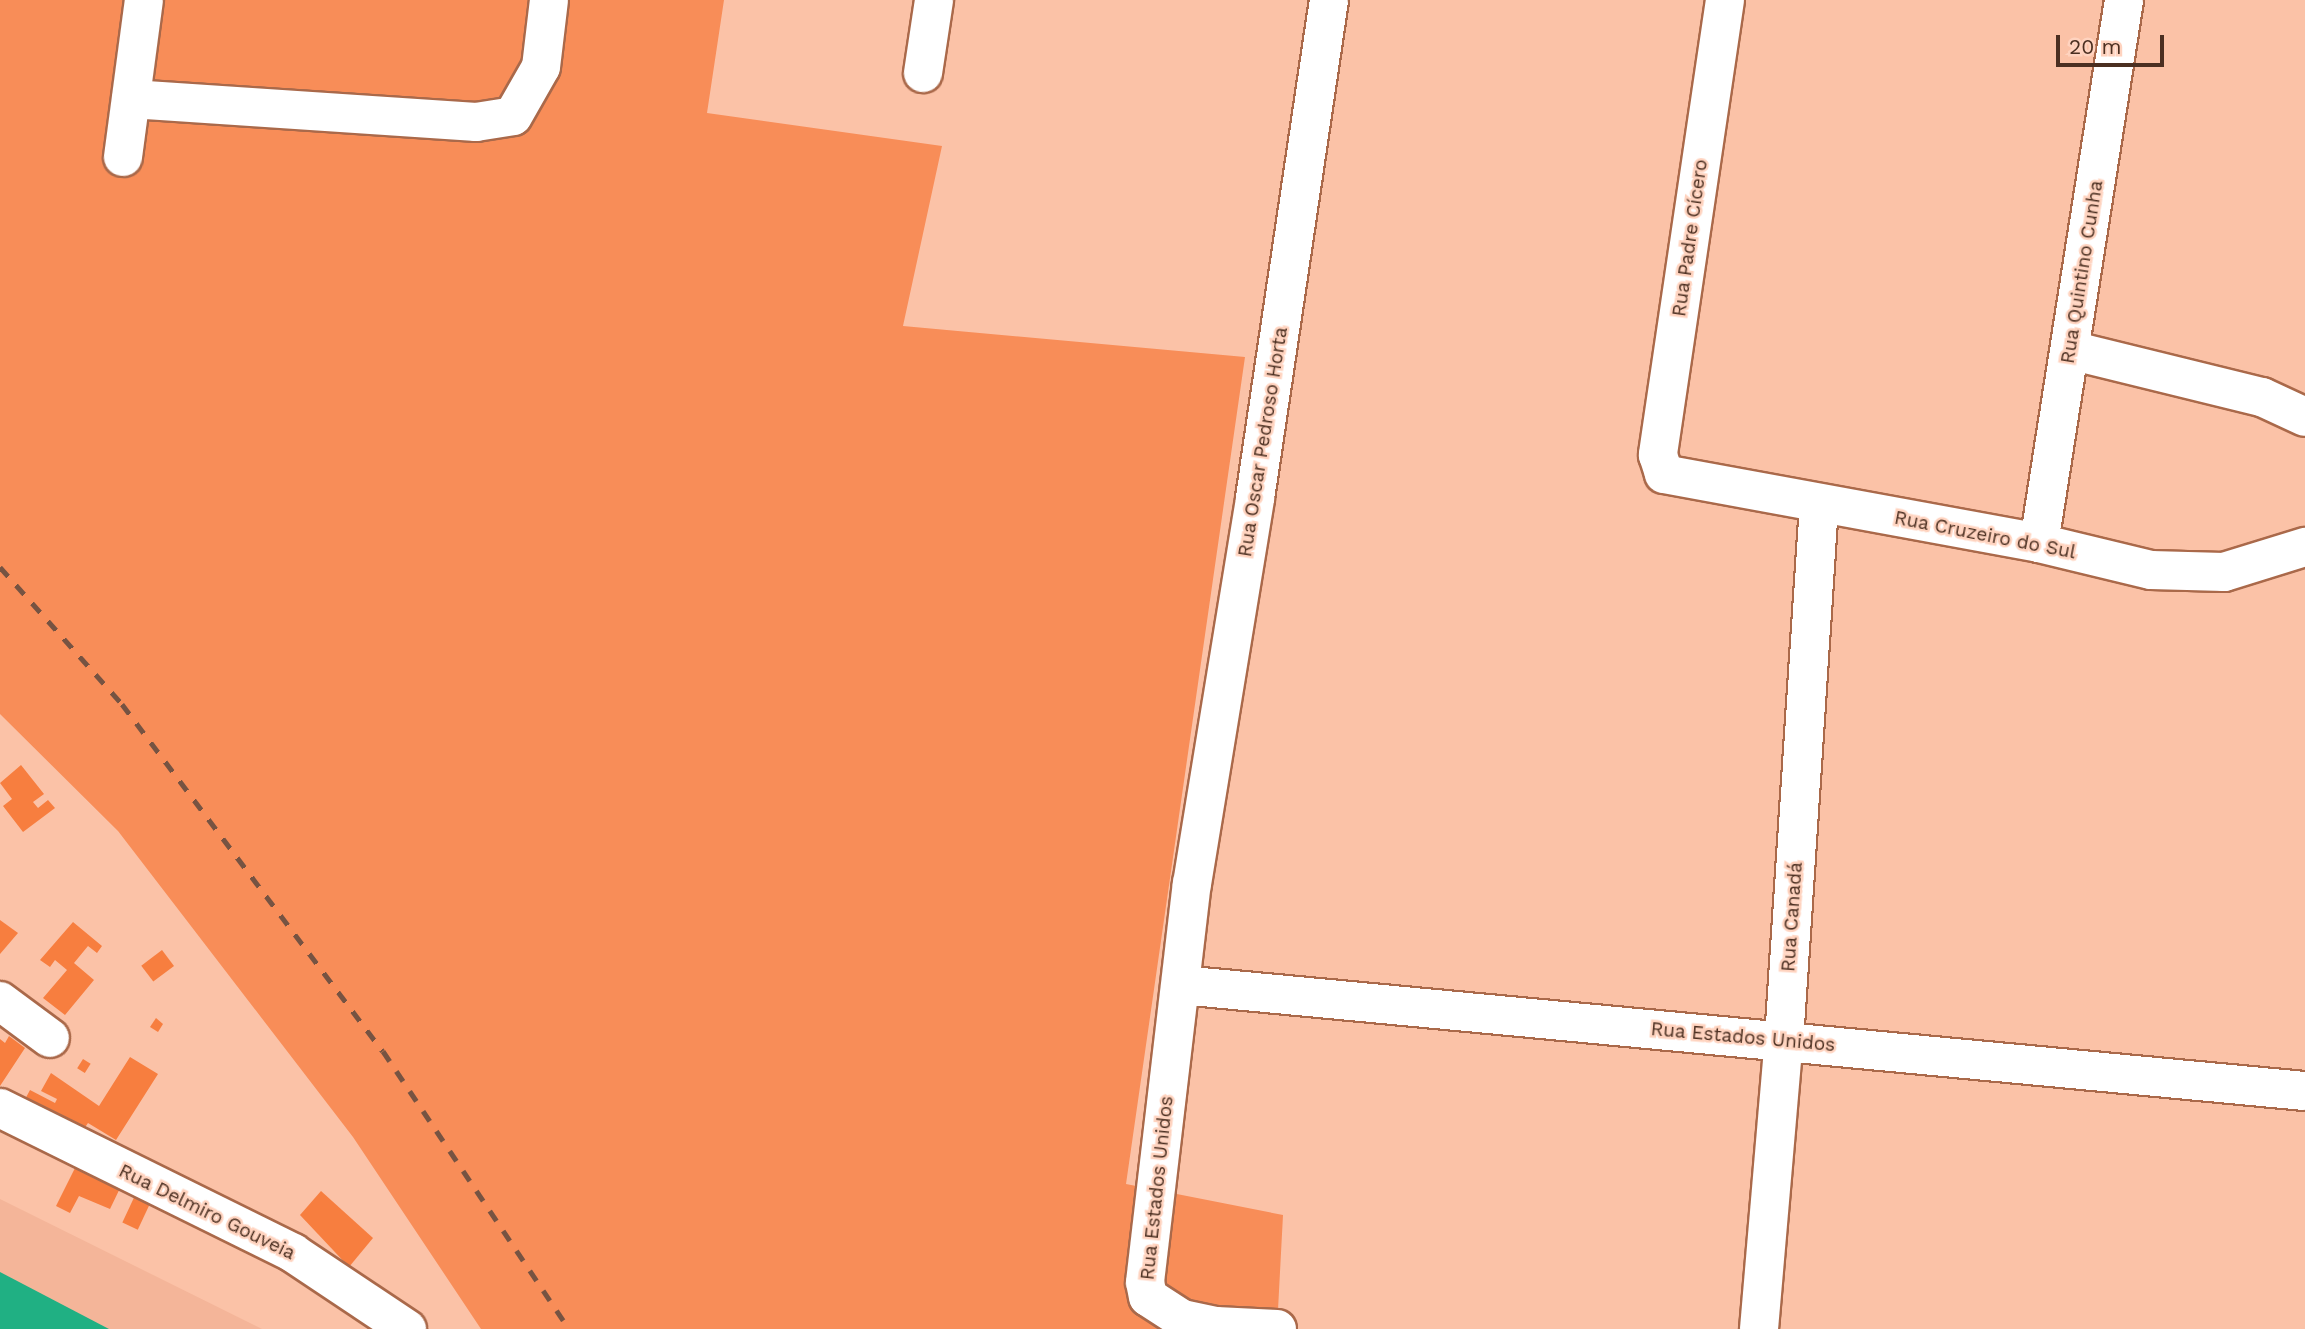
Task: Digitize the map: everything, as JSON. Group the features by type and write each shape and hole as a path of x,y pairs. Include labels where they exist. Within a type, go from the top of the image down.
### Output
{"street":[{"path":"123,157 144,0"},
{"path":"131,99 477,122 513,116 541,67 550,0"},
{"path":"923,73 934,0"},
{"name":"Rua Oscar Pedroso Horta","path":"1192,884 1329,0"},
{"name":"Rua Padre Cícero","path":"1664,474 1658,454 1725,0"},
{"name":"Rua Quintino Cunha","path":"2039,543 2124,0"},
{"path":"2070,350 2262,397 2305,417"},
{"name":"Rua Cruzeiro do Sul","path":"1664,474 2039,543 2151,570 2224,572 2305,547"},
{"name":"Rua Canadá","path":"1759,1329 1784,1040 1819,504"},
{"name":"Rua Estados Unidos","path":"1192,884 1145,1282 1148,1297 1182,1319 1216,1326 1277,1329"},
{"name":"Rua Estados Unidos","path":"1181,985 2305,1091"},
{"path":"0,1001 50,1038"},
{"name":"Rua Delmiro Gouveia","path":"0,1108 293,1253 407,1329"}],"shaded area":[{"path":"0,0 724,0 707,113 942,146 903,326 1245,357 1126,1184 1283,1215 1277,1329 481,1329 353,1137 118,831 0,714"},
{"path":"0,1199 262,1329 0,1329"},
{"path":"0,1272 109,1329 0,1329"}],"building":[{"path":"21,765 44,794 33,802 38,808 48,800 55,808 23,832 3,806 12,799 0,783"},
{"path":"0,920 18,933 0,954"},
{"path":"73,922 102,946 97,953 88,946 74,963 94,980 65,1015 43,998 67,970 55,960 50,967 40,960"},
{"path":"162,950 174,966 153,982 141,966"},
{"path":"156,1018 163,1024 158,1032 150,1027"},
{"path":"9,1036 25,1048 0,1086 0,1039 5,1043"},
{"path":"130,1057 158,1074 116,1140 88,1123 79,1136 22,1105 30,1090 55,1103 57,1099 41,1091 51,1073 99,1106"},
{"path":"83,1059 91,1064 85,1073 77,1068"},
{"path":"79,1160 123,1182 110,1209 79,1196 70,1213 56,1206"},
{"path":"138,1189 153,1196 138,1230 122,1223"},
{"path":"321,1191 373,1238 349,1267 300,1215"}],"railway":[{"path":"0,567 122,704 383,1051 569,1329"}]}
